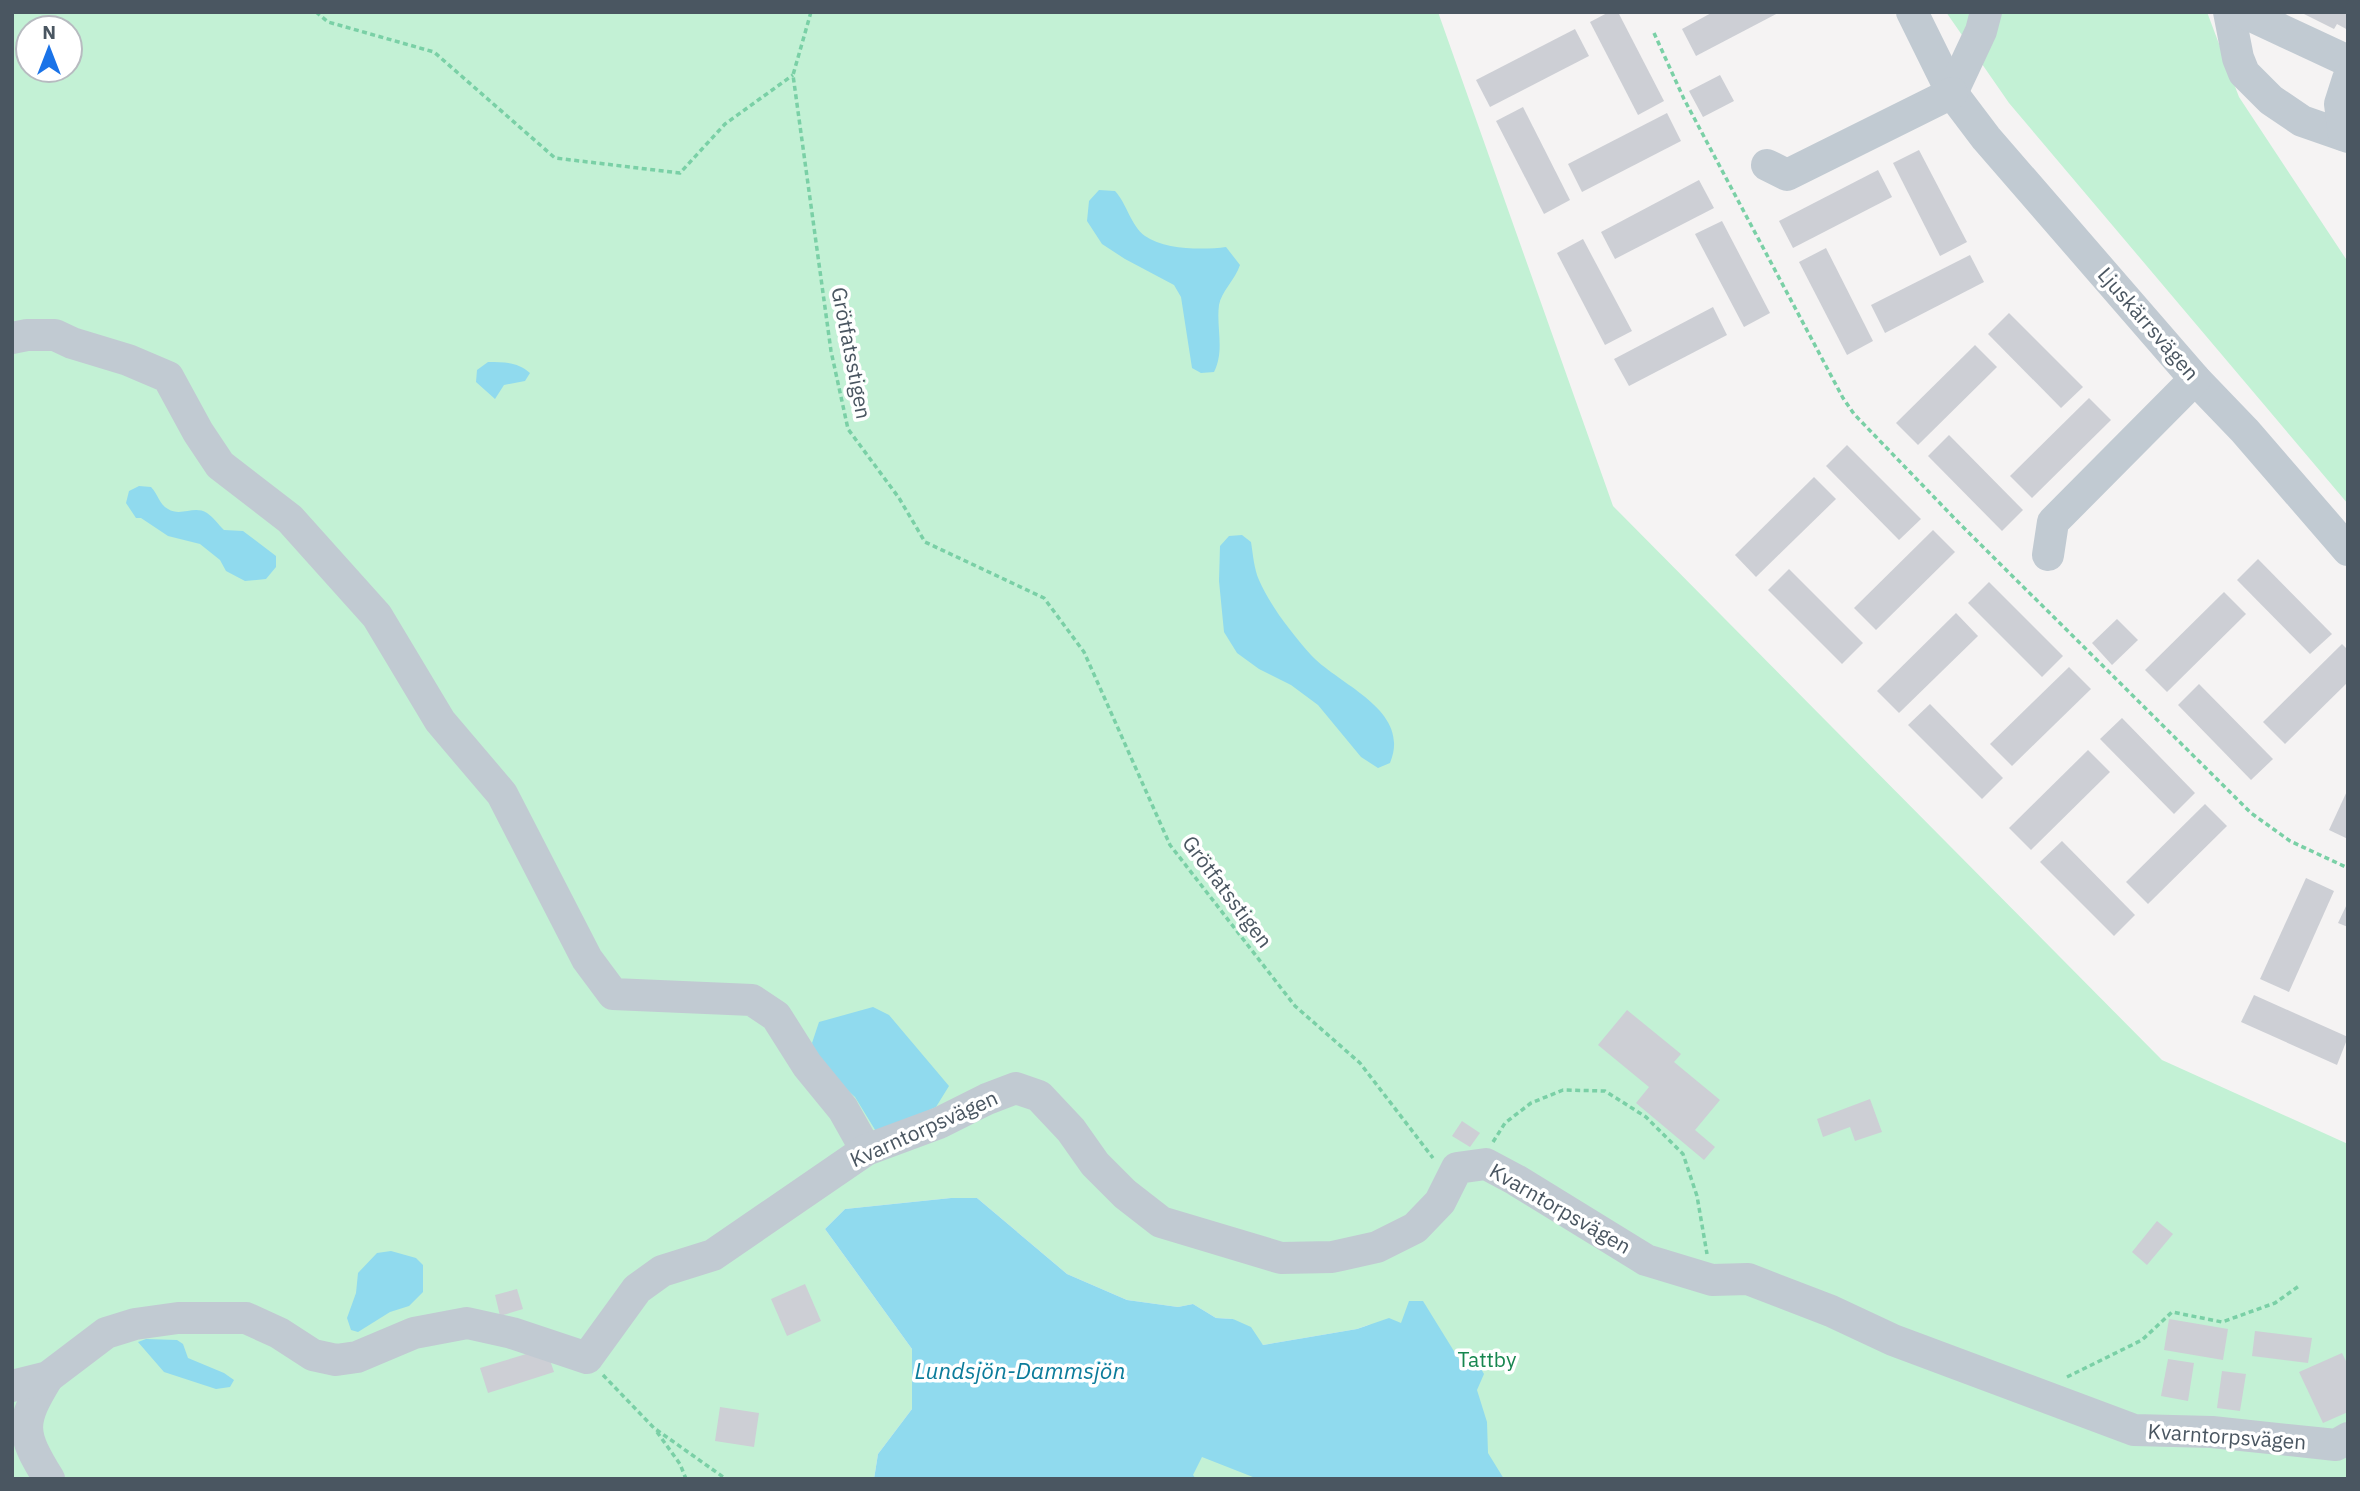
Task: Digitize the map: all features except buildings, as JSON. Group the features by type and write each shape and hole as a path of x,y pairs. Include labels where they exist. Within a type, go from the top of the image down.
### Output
{"street":[{"name":"Ljuskärrsvägen","path":"1912,12 1952,93 1986,138 2348,550"},
{"path":"1767,165 1787,175 1952,93 1981,31 1986,12"},
{"path":"2235,18 2347,75 2340,104 2346,136 2302,121 2270,100 2244,73 2238,58 2235,18"},
{"path":"12,338 55,335 168,377 219,465 290,519 377,616 440,721 502,794 586,959 613,994 752,1000 776,1016 807,1065 843,1109 866,1150"},
{"path":"2048,555 2053,522 2195,379"},
{"name":"Kvarntorpsvägen","path":"587,1358 637,1289 662,1271 713,1255 866,1150 1016,1088 1038,1096 1071,1130 1095,1164 1125,1194 1161,1222 1281,1258 1332,1256 1377,1247 1415,1228 1471,1166 1516,1180 1646,1260 1712,1280 1748,1279 1831,1311 1893,1340 2134,1430 2212,1432 2336,1445 2348,1437"},
{"path":"49,1479 34,1456 27,1434 29,1409 48,1377 106,1333 135,1324 178,1318 246,1318 279,1333 313,1355 336,1360 357,1357 414,1334 467,1323 512,1333 587,1358"},
{"path":"12,1386 48,1377"}],"path":[{"path":"316,12 328,22 434,52 555,158 680,173 725,124 793,75 811,12"},
{"path":"1654,33 1684,99 1836,386 1854,414 1958,522 2252,813 2290,841 2348,868"},
{"name":"Grötfatsstigen","path":"793,75 831,351 848,429 899,498 925,542 1044,598 1084,652 1170,845 1295,1006 1360,1063 1437,1164 1471,1166"},
{"path":"1471,1166 1493,1141 1505,1122 1531,1103 1563,1090 1605,1091 1646,1117 1683,1154 1697,1196 1712,1280"},
{"path":"2037,1393 2142,1340 2172,1312 2222,1322 2275,1303 2299,1286"},
{"path":"587,1358 653,1427 681,1464 686,1479"},
{"path":"653,1427 726,1479"}],"green space":[{"name":"Tattby","path":"12,12 1438,12 1613,506 2162,1060 2348,1144 2348,1479 1046,1479 1371,1324 1357,1329 1263,1345 1233,1319 1216,1318 1193,1304 1178,1307 1127,1300 1067,1274 977,1198 951,1198 845,1209 825,1229 912,1349 912,1409 878,1454 874,1479 12,1479"},
{"path":"1946,12 2207,12 2239,97 2348,262 2348,504 2009,103"}],"water":[{"path":"1099,190 1115,191 1136,227 1153,241 1185,248 1226,247 1240,265 1219,305 1220,347 1214,372 1201,373 1192,368 1181,297 1174,285 1102,244 1087,221 1089,201"},
{"path":"488,362 516,365 530,373 525,381 504,385 495,399 476,382 477,370"},
{"path":"139,486 151,487 168,509 178,512 202,511 224,530 243,531 276,556 276,567 266,579 245,581 226,571 220,560 200,544 168,536 141,518 136,518 126,503 129,491"},
{"path":"1242,535 1251,542 1256,571 1264,590 1289,628 1311,655 1370,701 1382,714 1391,728 1394,744 1390,763 1378,768 1361,757 1318,705 1291,685 1259,669 1237,653 1224,632 1219,581 1220,546 1229,536"},
{"path":"873,1007 889,1015 949,1086 936,1107 877,1133 855,1097 820,1065 812,1043 819,1022"},
{"name":"Lundsjön-Dammsjön","path":"951,1198 977,1198 1067,1274 1127,1300 1178,1307 1193,1304 1216,1318 1233,1319 1251,1327 1263,1345 1357,1329 1389,1318 1401,1323 1409,1301 1423,1301 1465,1369 1480,1367 1484,1374 1477,1390 1487,1422 1488,1453 1504,1479 1258,1479 1202,1457 1193,1475 1196,1479 874,1479 878,1454 912,1409 912,1349 825,1229 845,1209"},
{"path":"391,1251 416,1258 423,1265 423,1292 409,1306 390,1312 358,1332 351,1330 347,1318 356,1293 358,1273 377,1253"},
{"path":"146,1339 177,1340 183,1344 188,1358 234,1380 230,1387 216,1389 164,1372 138,1342"}]}
